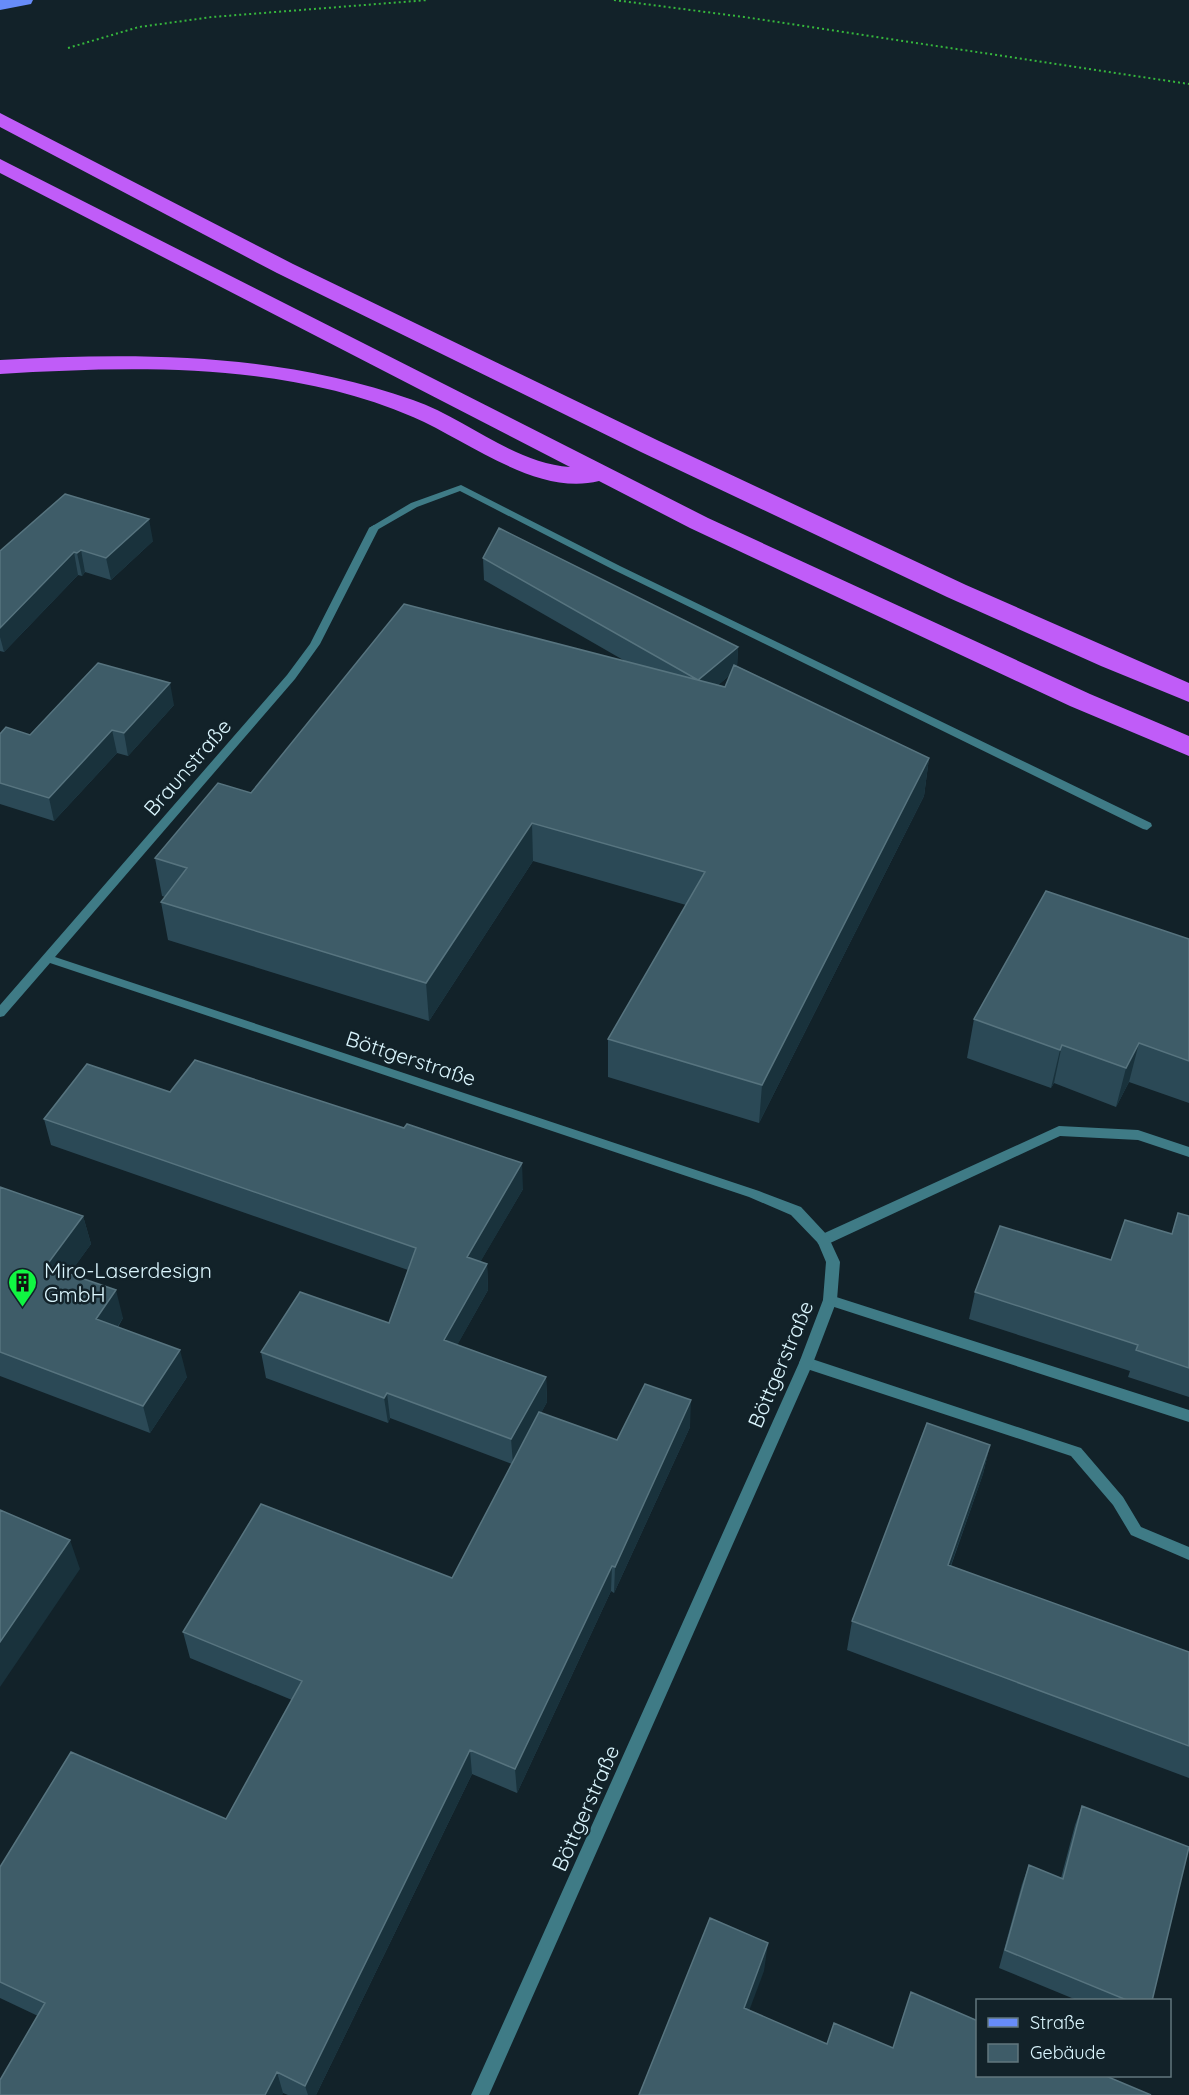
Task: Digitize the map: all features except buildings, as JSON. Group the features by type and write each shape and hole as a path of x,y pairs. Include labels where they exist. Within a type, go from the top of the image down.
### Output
{"highway":[{"path":"0,119 79,163 437,344 754,497 1122,665 1189,693"},
{"path":"0,165 607,477 1059,690 1189,747"},
{"path":"0,367 98,362 167,362 210,365 296,377 407,405 542,471 607,477"}],"main road":[{"path":"0,4 24,0"}],"street":[{"name":"Braunstraße","path":"0,1013 291,677 315,644 374,528 414,504 461,488 628,573 1147,826"},
{"name":"Böttgerstraße","path":"46,958 754,1194 795,1211 823,1240 833,1262 830,1300 806,1363 480,2095"},
{"path":"823,1240 1059,1131 1138,1134 1189,1152"},
{"path":"830,1300 1189,1416"},
{"path":"806,1363 1076,1452 1118,1501 1136,1531 1189,1554"}],"path":[{"path":"68,48 139,27 367,3 428,0"},
{"path":"614,0 744,17 1189,84"}],"place":[{"name":"Miro-Laserdesign GmbH","path":"23,1308"}]}
